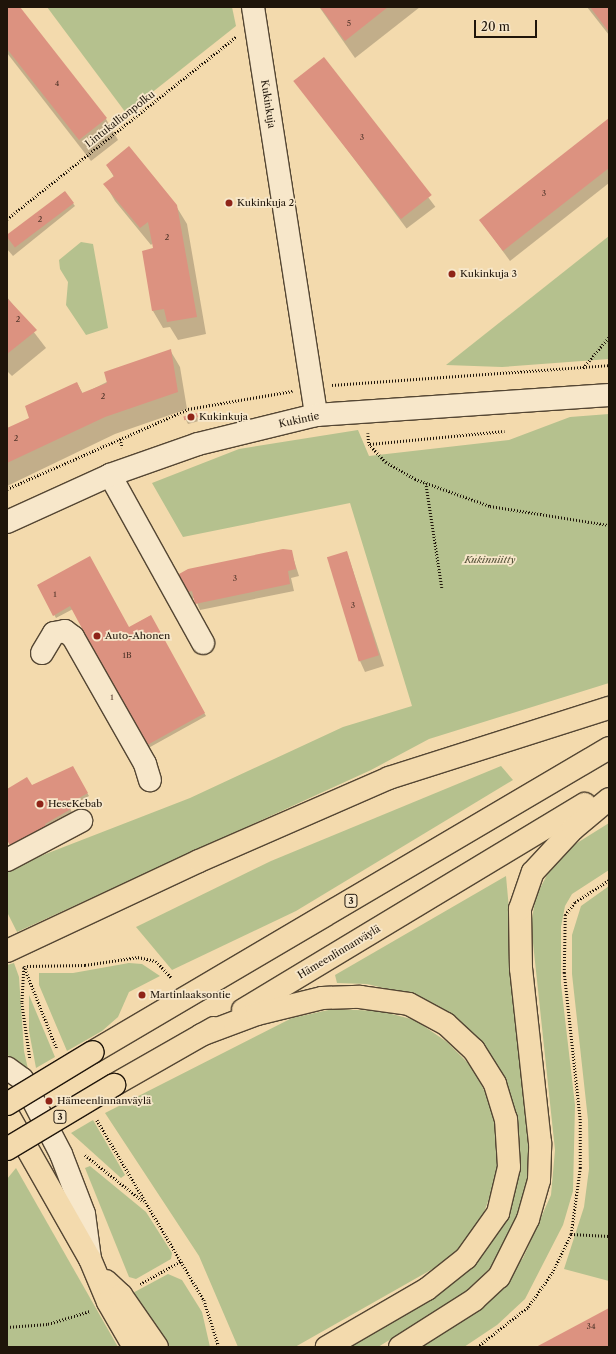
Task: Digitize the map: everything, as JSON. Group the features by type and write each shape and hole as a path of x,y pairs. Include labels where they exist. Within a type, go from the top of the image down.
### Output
{"main road":[{"path":"10,949 382,781 609,708"},
{"name":"3","path":"7,1104 609,748"},
{"name":"Hämeenlinnanväylä","path":"7,1149 201,1035 609,790"},
{"path":"400,1347 474,1300 499,1277 528,1219 539,1180 540,1144 521,968 520,909 533,872 573,829 609,799"},
{"path":"201,1035 257,1014 322,998 360,997 409,1004 451,1029 474,1050 495,1084 506,1119 509,1167 498,1213 466,1258 427,1289 327,1347"},
{"path":"7,1113 95,1267 108,1302 134,1347"},
{"path":"95,1267 121,1295 157,1347"}],"street":[{"name":"Kukinkuja","path":"253,7 316,415"},
{"name":"Kukintie","path":"7,522 110,475 198,444 316,415 609,395"},
{"path":"110,475 203,643"},
{"path":"42,653 54,633 65,631 73,637 145,764 150,780"},
{"path":"7,860 81,820"},
{"path":"7,1068 22,1079 61,1154 84,1214 95,1267"}],"path":[{"name":"Lintukallionpolku","path":"7,219 242,32"},
{"path":"583,368 609,337"},
{"path":"504,431 369,444 386,462 426,483 490,506 609,525"},
{"path":"426,483 442,588"},
{"path":"477,1347 528,1307 552,1273 571,1234 580,1168 580,1120 564,973 565,915 575,902 609,880"},
{"path":"10,949 24,966 59,1054"},
{"path":"94,1115 204,1300 219,1347"},
{"path":"571,1234 609,1236"}],"green space":[{"path":"47,7 232,7 236,26 126,113"},
{"path":"609,236 609,359 502,367 446,365"},
{"path":"81,242 93,244 108,328 86,335 66,305 68,282 60,269 59,260"},
{"name":"Kukinniitty","path":"609,414 609,683 429,739 371,770 17,932 7,912 7,869 190,798 343,727 412,706 350,503 183,537 152,483 239,449 358,430 369,456 509,440 570,417"},
{"path":"501,766 513,780 296,911 172,970 136,927 271,861"},
{"path":"609,823 609,870 572,894 565,906 561,927 561,984 575,1105 573,1191 563,1225 525,1299 497,1325 464,1347 421,1347 476,1313 523,1258 551,1195 555,1150 531,924 536,896 548,873 569,848"},
{"path":"506,876 532,1163 520,1219 494,1264 459,1298 378,1347 350,1347 425,1302 483,1254 504,1219 517,1177 520,1149 518,1121 500,1070 484,1044 462,1023 404,993 367,984 337,983 335,975"},
{"path":"609,886 609,1281 564,1269 584,1207 589,1169 588,1120 572,974 572,935 581,906"},
{"path":"14,963 19,977 24,1051 30,1078 7,1054 7,965"},
{"path":"129,963 142,964 160,976 129,992 118,1017 102,1031 67,1051 39,985 39,973 73,973"},
{"path":"29,995 55,1057 36,1068 29,1031"},
{"path":"333,1009 380,1011 415,1020 447,1042 474,1069 491,1105 499,1144 497,1176 482,1218 462,1246 436,1267 295,1347 238,1347 199,1256 105,1113 292,1018"},
{"path":"93,1120 125,1175 121,1178 71,1133"},
{"path":"90,1166 146,1212 172,1253 171,1259 136,1279 129,1277 85,1168"},
{"path":"16,1168 118,1347 7,1347 7,1179"},
{"path":"168,1274 182,1280 202,1312 210,1347 163,1347 129,1295"}],"building":[{"path":"7,7 20,7 107,118 79,140 7,49"},
{"path":"320,7 388,7 345,41"},
{"path":"590,7 609,7 609,32"},
{"path":"324,57 432,195 401,219 293,81"},
{"path":"609,118 609,168 503,251 479,220"},
{"path":"129,146 177,205 197,317 167,322 164,309 152,311 142,251 153,248 148,222 140,228 103,184 114,176 106,165"},
{"path":"65,191 74,203 15,248 7,237 7,235"},
{"path":"7,298 37,330 7,354"},
{"path":"171,349 178,392 105,417 7,463 7,428 29,418 25,406 77,382 82,393 107,383 104,372"},
{"path":"197,413 198,417 184,420 183,416"},
{"path":"283,549 292,550 296,569 288,571 290,584 195,604 192,591 183,593 179,574 188,569"},
{"path":"347,551 379,655 359,661 327,557"},
{"path":"90,556 129,627 151,615 205,713 131,754 76,658 93,649 70,606 53,616 37,585"},
{"path":"73,766 88,793 68,804 71,809 45,824 47,828 12,849 7,840 7,789 27,777 32,785"},
{"path":"609,1308 609,1347 536,1347"}],"place":[{"name":"Kukinkuja 2","path":"229,203"},
{"name":"Kukinkuja 3","path":"452,274"},
{"name":"Kukinkuja","path":"191,417"},
{"name":"Auto-Ahonen","path":"97,636"},
{"name":"HeseKebab","path":"40,804"},
{"name":"Martinlaaksontie","path":"142,995"},
{"name":"Hämeenlinnanväylä","path":"49,1101"}]}
